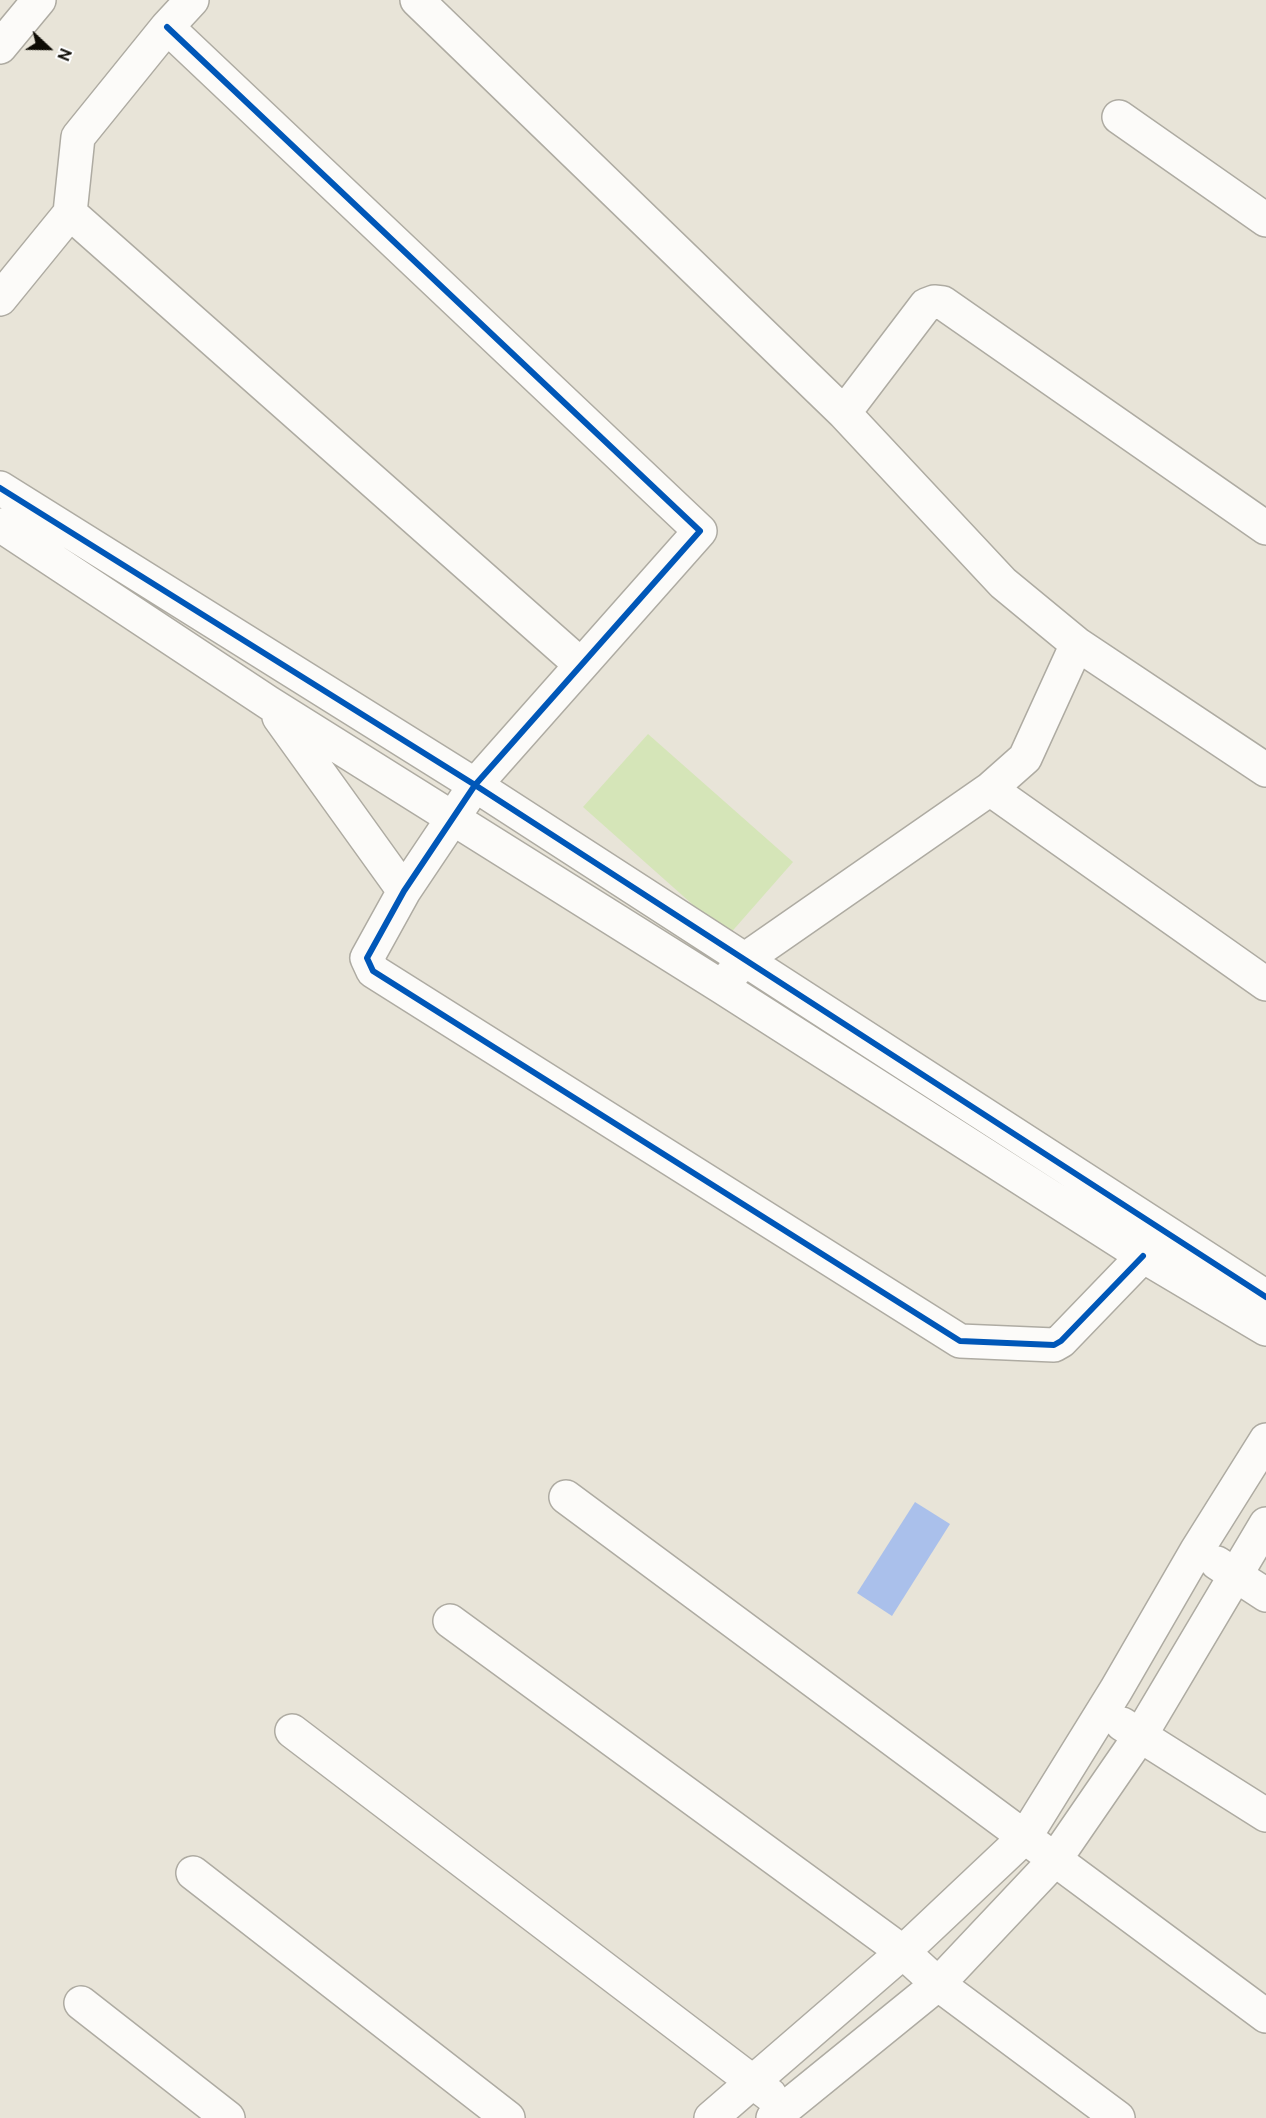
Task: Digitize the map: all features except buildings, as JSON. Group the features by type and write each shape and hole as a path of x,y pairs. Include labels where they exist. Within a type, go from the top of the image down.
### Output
{"street":[{"path":"0,47 39,0"},
{"path":"0,299 70,213 78,137 167,27 192,0"},
{"path":"417,0 844,413 999,579 1077,644 1266,770"},
{"path":"167,27 700,531 475,785 404,891 367,958 373,970 960,1341 1054,1345 1061,1341 1143,1256"},
{"path":"1119,117 1266,220"},
{"path":"70,213 581,665"},
{"path":"844,413 926,305 934,302 943,303 1266,528"},
{"path":"0,488 475,785 1266,1297"},
{"path":"0,525 269,703 722,987 1143,1256 1266,1329"},
{"path":"722,987 744,960 990,789 1025,758 1077,644"},
{"path":"269,703 404,891"},
{"path":"990,789 1266,984"},
{"path":"711,2118 903,1952 1025,1837 1103,1712 1197,1550 1266,1440"},
{"path":"566,1497 1266,2016"},
{"path":"292,1731 754,2083 786,2114 938,1984 1054,1861 1140,1736 1266,1524"},
{"path":"1197,1550 1266,1594"},
{"path":"450,1621 903,1952 938,1984 1118,2118"},
{"path":"1103,1712 1266,1815"},
{"path":"194,1873 508,2118"},
{"path":"81,2003 228,2118"}],"green space":[{"path":"648,734 793,862 728,936 583,807"}],"water":[{"path":"915,1502 950,1524 892,1616 857,1593"}],"cycle path":[{"path":"167,27 700,531 475,785 404,891 367,958 373,971 960,1341 1054,1345 1061,1341 1143,1256"},
{"path":"0,488 475,785 1266,1297"}]}
